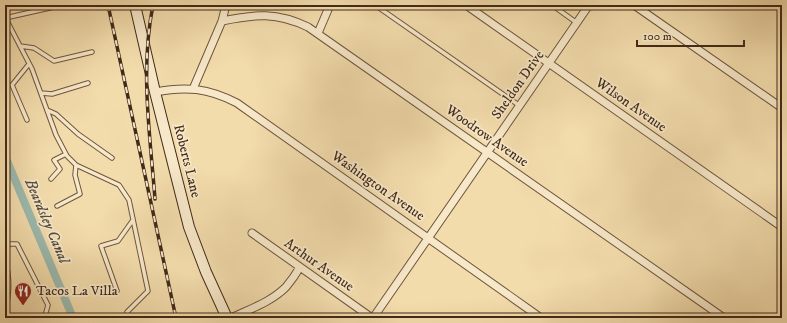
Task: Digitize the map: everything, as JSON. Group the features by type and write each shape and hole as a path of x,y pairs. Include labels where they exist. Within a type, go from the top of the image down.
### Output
{"street":[{"name":"Roberts Lane","path":"135,5 155,92 190,227 206,272 227,318"},
{"path":"193,89 222,21 226,5"},
{"path":"318,33 330,5"},
{"name":"Wilson Avenue","path":"466,5 782,227"},
{"name":"Sheldon Drive","path":"373,318 589,5"},
{"path":"634,5 782,108"},
{"name":"Woodrow Avenue","path":"222,21 245,16 271,15 297,22 318,33 724,318"},
{"name":"Washington Avenue","path":"155,92 179,88 193,89 213,92 237,103 541,318"},
{"name":"Arthur Avenue","path":"252,233 373,318"},
{"path":"231,318 270,300 286,287 300,267"}],"lane":[{"path":"63,5 5,17 29,64 56,135 66,154 76,165 119,186 129,200 148,290 127,312 129,318"},
{"path":"375,5 520,106"},
{"path":"552,5 577,23"},
{"path":"20,46 34,48 54,60 92,52"},
{"path":"27,120 12,85 29,64"},
{"path":"40,93 52,94 88,83"},
{"path":"47,110 53,112 78,134 112,158"},
{"path":"51,180 60,169 54,160 66,154"},
{"path":"57,206 80,194 75,175 76,165"},
{"path":"117,291 101,246 118,241 133,220"},
{"path":"5,251 9,244 17,244 48,305 45,317 38,318"},
{"path":"5,258 8,270 10,292 5,312"}],"waterway":[{"name":"Beardsley Canal","path":"5,156 73,318"}],"railway":[{"path":"108,5 176,318"},
{"path":"153,5 147,54 147,102 155,199"}],"place":[{"name":"Tacos La Villa","path":"23,306"}]}
